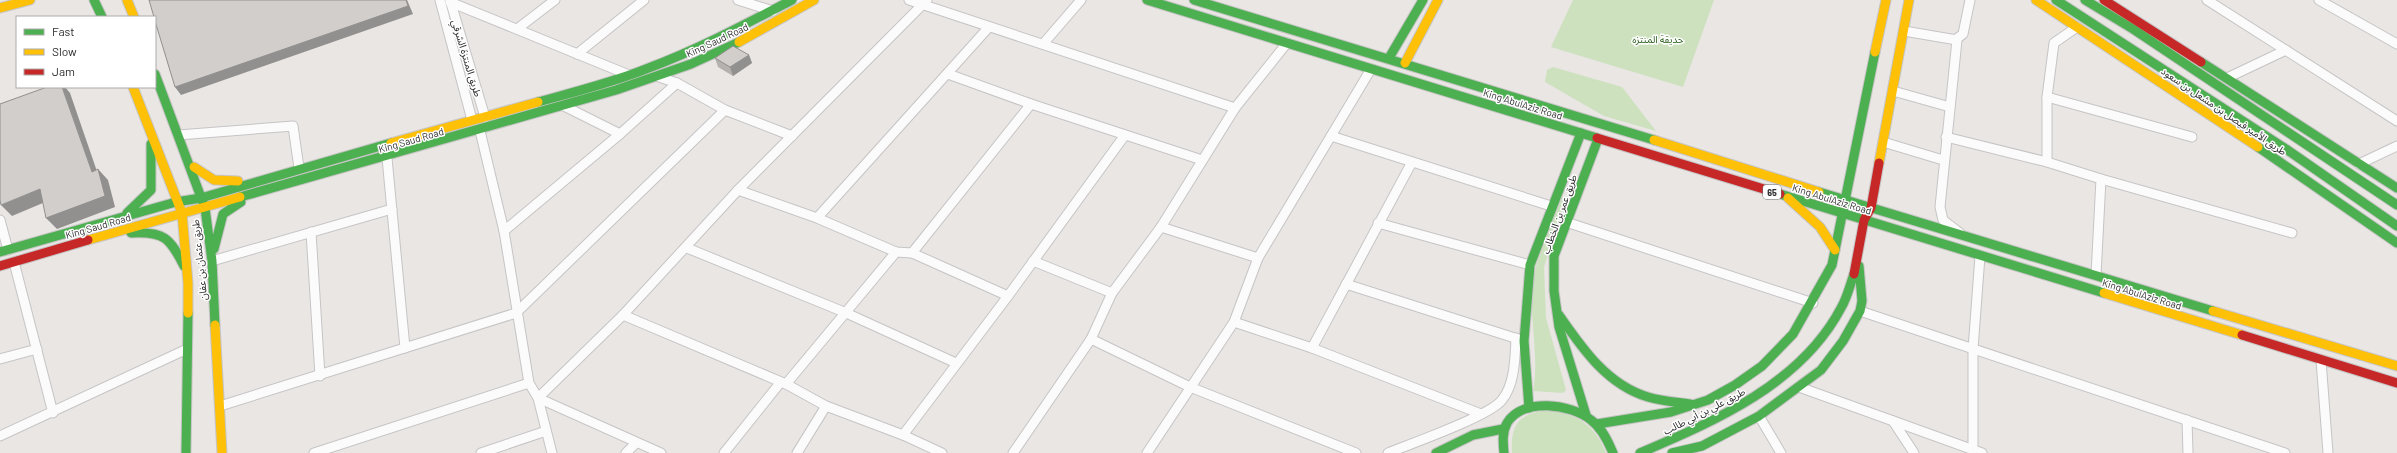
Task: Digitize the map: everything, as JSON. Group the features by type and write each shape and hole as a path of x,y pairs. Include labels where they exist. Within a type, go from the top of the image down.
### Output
{"main road":[{"path":"0,8 30,0"},
{"path":"94,0 102,16"},
{"path":"129,0 134,16"},
{"name":"King Saud Road","path":"4,251 176,202 202,198 288,173 299,168 485,117 630,75 706,45 792,0"},
{"name":"King Saud Road","path":"0,266 182,213 205,208 480,132 659,76 730,47 769,27 814,0"},
{"name":"King AbulAziz Road","path":"1147,0 1788,198 2397,383"},
{"name":"King AbulAziz Road","path":"1194,0 1389,58 1871,208 2397,366"},
{"path":"1389,58 1422,0"},
{"path":"1405,63 1438,0"},
{"name":"طريق علي بن أبي طالب","path":"1597,424 1655,415 1696,404 1758,370 1792,335 1813,303 1832,265 1886,0"},
{"path":"1864,220 1871,208 1909,0"},
{"name":"طريق الأمير فيصل بن مشعل بن سعود","path":"2036,0 2177,93 2397,243"},
{"name":"طريق الأمير فيصل بن مشعل بن سعود","path":"2056,0 2286,149 2397,226"},
{"name":"طريق الأمير فيصل بن مشعل بن سعود","path":"2085,0 2133,30 2397,205"},
{"path":"2104,0 2397,188"},
{"name":"طريق عثمان بن عفان","path":"156,77 189,160 205,208 212,260 222,453"},
{"name":"طريق عثمان بن عفان","path":"133,88 176,202 182,213 188,275 186,453"},
{"path":"2177,93 2286,149"},
{"path":"87,228 115,218 134,209 151,190 150,130"},
{"name":"طريق عمر بن الخطاب","path":"1529,408 1520,340 1530,265 1551,206 1581,133"},
{"name":"طريق عمر بن الخطاب","path":"1586,415 1565,350 1557,312 1554,291 1554,256 1598,139"},
{"path":"189,160 203,179 218,183 230,183 288,173"},
{"path":"212,260 223,214 232,206 264,191"},
{"path":"1788,198 1820,227 1835,250"},
{"name":"طريق علي بن أبي طالب","path":"1640,453 1749,402 1782,377 1816,347 1846,302 1858,254 1864,220"},
{"path":"101,236 144,231 160,235 173,243 188,275"},
{"path":"1672,453 1702,446 1759,416 1821,370 1846,336 1860,311 1862,301 1858,254"},
{"path":"1557,312 1584,352 1621,385 1643,395 1696,404"},
{"path":"1816,347 1846,336"},
{"path":"1672,453 1718,428 1749,402"},
{"path":"1504,453 1501,438 1503,429 1512,417 1529,408 1542,405 1557,405 1586,415 1597,424 1605,433 1613,453"},
{"path":"1436,453 1473,435 1503,429"},
{"path":"1659,453 1683,434"}],"street":[{"path":"518,29 555,0"},
{"path":"577,54 644,0"},
{"path":"741,0 772,11"},
{"path":"909,0 925,2 988,27 1235,108"},
{"path":"1043,44 1081,0"},
{"path":"1904,31 1955,40 1963,34 1970,0"},
{"path":"2207,0 2397,121"},
{"path":"2319,0 2397,44"},
{"path":"472,120 441,2 451,1 630,75"},
{"name":"طريق المنتزة الشرقي","path":"451,1 485,117"},
{"path":"538,398 623,315 687,248 738,190 925,2"},
{"path":"817,218 948,74 988,27"},
{"path":"2046,162 2047,97 2054,43 2078,27"},
{"path":"1955,40 1957,40 1943,160 1940,207 1943,220 1962,235"},
{"path":"1013,453 1091,339 1112,293 1161,227 1235,108 1287,43"},
{"path":"2227,78 2286,50"},
{"path":"1147,453 1234,322 1258,258 1372,69"},
{"path":"948,74 1031,104 1202,160"},
{"path":"659,76 677,83 726,110 792,136"},
{"path":"504,231 620,134 677,83"},
{"path":"1893,91 1950,107"},
{"path":"2047,97 2192,137"},
{"path":"912,253 1031,104"},
{"path":"564,106 620,134"},
{"path":"220,406 320,376 516,313 726,110"},
{"path":"178,135 293,126 299,168"},
{"path":"480,132 504,231 516,313 529,383 538,398 552,453"},
{"path":"903,435 1008,296 1125,135"},
{"path":"1331,136 1551,206"},
{"path":"1946,137 2046,162 2292,233"},
{"path":"1883,142 1943,160"},
{"path":"2359,164 2397,146"},
{"path":"387,158 405,348"},
{"path":"1312,348 1412,162"},
{"path":"2096,275 2101,179"},
{"path":"738,190 817,218 896,252 912,253 1008,296"},
{"path":"212,260 392,209"},
{"path":"0,220 4,251"},
{"path":"1566,222 1813,303"},
{"path":"1378,223 1530,265"},
{"path":"1161,227 1258,258"},
{"path":"311,232 320,376"},
{"path":"687,248 844,312 956,363"},
{"path":"724,453 896,252"},
{"path":"1799,386 1978,451 1973,349 1980,256"},
{"path":"1033,261 1112,293"},
{"path":"14,262 54,413"},
{"path":"1346,284 1520,340 1515,372 1502,402 1481,414 1388,453"},
{"path":"1860,311 2285,453"},
{"path":"623,315 783,383 826,406 903,435 942,453"},
{"path":"1234,322 1312,348 1481,414"},
{"path":"1091,339 1190,387 1356,453"},
{"path":"0,359 37,349"},
{"path":"0,436 54,413 186,350"},
{"path":"2321,360 2328,453"},
{"path":"314,453 529,383"},
{"path":"538,398 661,453"},
{"path":"797,453 826,406"},
{"path":"1759,416 1781,453"},
{"path":"2187,420 2188,453"},
{"path":"1893,421 1914,453"},
{"path":"481,453 546,431"},
{"path":"626,453 636,443"}],"green space":[{"name":"حديقة المنتزه","path":"1573,0 1714,0 1683,87 1551,47"},
{"path":"1553,67 1622,87 1656,131 1604,116 1545,82 1547,70"},
{"path":"1562,197 1566,198 1544,267 1546,318 1566,390 1563,393 1533,391 1535,377 1535,349 1532,308 1533,281 1541,249"},
{"path":"1550,410 1569,415 1591,428 1606,453 1512,453 1513,434 1519,421 1531,414"}],"building":[{"path":"149,0 406,0 408,6 175,87 156,24 156,16 154,16"},
{"path":"733,46 749,55 730,67 715,58"},
{"path":"44,88 62,88 92,172 98,169 105,196 46,218 40,189 1,205 0,104"}],"traffic: fast":[{"path":"94,0 102,16"},
{"path":"538,102 615,80 660,64 711,42 792,0"},
{"path":"1147,0 1597,138"},
{"path":"1194,0 1654,140"},
{"path":"1389,58 1423,0"},
{"path":"2056,0 2286,149 2397,226"},
{"path":"2085,0 2133,29 2397,205"},
{"path":"240,197 428,145 616,90 691,64 739,42"},
{"path":"1597,424 1671,412 1708,400 1735,385 1762,366 1793,334 1809,309 1832,265 1875,52"},
{"path":"2201,62 2397,188"},
{"path":"156,77 205,208 212,261 215,325"},
{"path":"1529,408 1524,341 1530,265 1581,133"},
{"path":"1586,415 1559,327 1554,291 1554,256 1598,139"},
{"path":"0,252 176,202 201,198 391,143"},
{"path":"127,213 151,190 151,144"},
{"path":"2258,147 2397,243"},
{"path":"1819,192 2213,311"},
{"path":"1780,194 2104,293"},
{"path":"214,249 223,214 241,202"},
{"path":"131,233 143,232 160,234 171,242 184,266"},
{"path":"1672,453 1702,446 1759,416 1821,370 1843,341 1860,311 1862,301 1859,266"},
{"path":"1640,453 1705,424 1738,406 1769,386 1798,363 1822,337 1842,308 1854,274"},
{"path":"186,453 188,313"},
{"path":"1559,315 1594,361 1616,381 1628,389 1648,397 1690,404"},
{"path":"1504,453 1503,436 1507,423 1516,414 1529,408 1543,406 1573,410 1592,420 1606,438 1613,453"},
{"path":"1436,453 1473,435 1503,429"}],"traffic: slow":[{"path":"0,8 30,0"},
{"path":"127,0 134,16"},
{"path":"739,42 814,0"},
{"path":"1405,63 1438,0"},
{"path":"1875,52 1886,0"},
{"path":"1879,163 1909,0"},
{"path":"2036,0 2258,147"},
{"path":"133,88 182,213 188,283 188,313"},
{"path":"391,143 538,102"},
{"path":"1654,140 1819,192"},
{"path":"194,167 204,176 219,182 238,181"},
{"path":"88,240 240,197"},
{"path":"1788,198 1820,227 1835,250"},
{"path":"2104,293 2242,335"},
{"path":"2213,311 2397,366"},
{"path":"215,325 222,453"}],"traffic: jam":[{"path":"2104,0 2201,62"},
{"path":"1597,138 1780,194"},
{"path":"1854,274 1864,220 1871,208 1879,163"},
{"path":"0,266 88,240"},
{"path":"2242,335 2397,383"}]}
